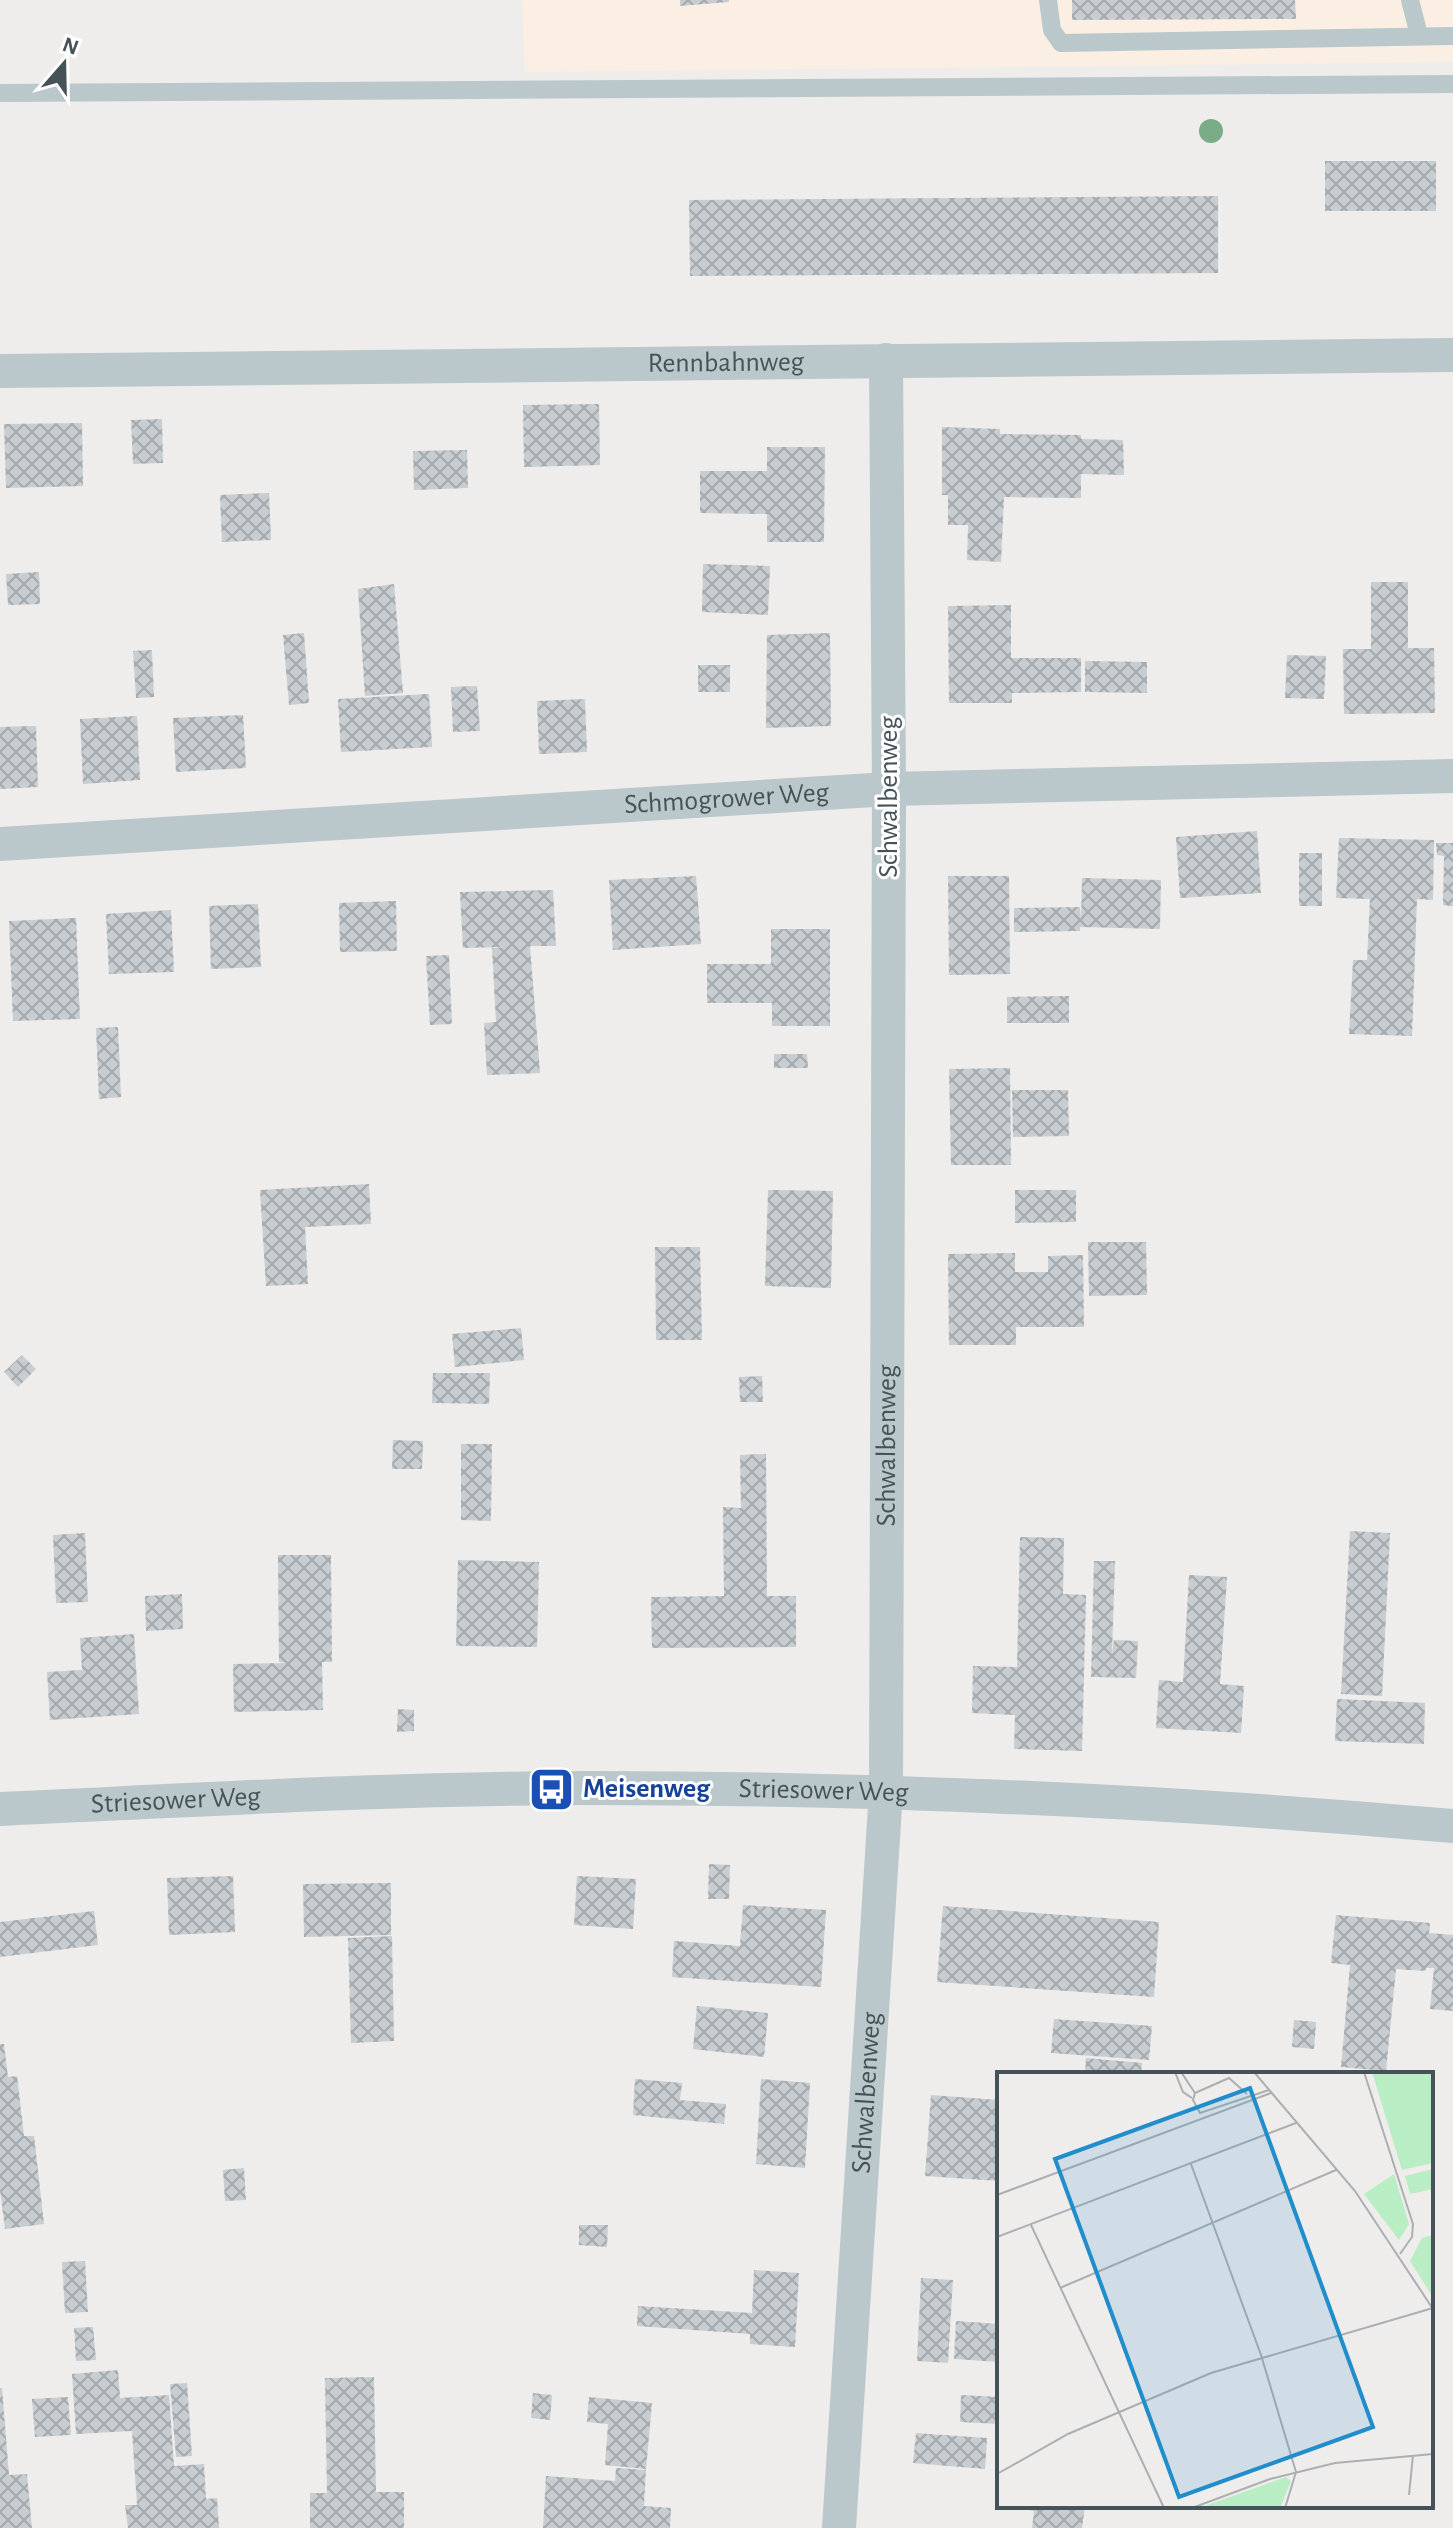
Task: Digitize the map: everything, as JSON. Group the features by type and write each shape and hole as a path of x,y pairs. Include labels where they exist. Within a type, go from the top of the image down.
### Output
{"street":[{"name":"Rennbahnweg","path":"0,371 1453,355"},
{"name":"Schwalbenweg","path":"839,2528 886,1791 889,789 886,360"},
{"name":"Schmogrower Weg","path":"0,844 889,789 1453,776"},
{"name":"Striesower Weg","path":"0,1809 426,1790 886,1791 1268,1810 1453,1826"}],"lane":[{"path":"1048,0 1052,30 1061,43 1453,36"},
{"path":"1410,0 1419,35"},
{"path":"0,93 1453,84"}],"shaded area":[{"path":"522,0 1453,0 1453,62 525,72"}],"building":[{"path":"680,0 729,0 729,2 680,6"},
{"path":"1072,0 1295,0 1296,19 1072,20"},
{"path":"1325,161 1436,161 1436,211 1325,211"},
{"path":"1218,196 1218,273 690,276 689,200"},
{"path":"599,404 600,465 524,467 523,405"},
{"path":"162,419 163,463 133,464 131,420"},
{"path":"82,423 83,486 6,488 4,424"},
{"path":"942,427 1000,429 1000,434 1081,435 1081,439 1123,440 1124,475 1081,474 1081,498 1004,497 1001,562 967,560 968,525 948,525 948,495 942,495"},
{"path":"767,447 825,447 824,542 767,542 767,514 700,513 700,471 767,471"},
{"path":"467,450 468,488 414,490 413,451"},
{"path":"269,493 271,540 222,542 220,495"},
{"path":"703,564 770,566 768,615 702,612"},
{"path":"39,572 40,604 8,605 6,574"},
{"path":"1371,582 1408,582 1408,648 1434,648 1435,713 1344,714 1343,649 1371,649"},
{"path":"394,584 403,693 365,696 358,589"},
{"path":"1011,605 1011,658 1081,658 1081,692 1012,693 1012,703 949,703 948,606"},
{"path":"304,633 309,703 289,705 283,635"},
{"path":"830,633 831,726 766,728 767,635"},
{"path":"152,650 154,697 136,698 133,651"},
{"path":"1287,655 1326,656 1324,699 1285,698"},
{"path":"1085,661 1147,662 1147,693 1085,692"},
{"path":"698,665 730,665 730,692 698,692"},
{"path":"477,686 480,731 453,732 451,687"},
{"path":"429,694 432,747 341,752 338,699"},
{"path":"585,699 587,752 539,754 537,701"},
{"path":"243,715 246,768 176,772 173,718"},
{"path":"137,716 140,780 83,784 80,719"},
{"path":"36,726 38,787 0,789 0,727"},
{"path":"1257,831 1261,893 1180,898 1176,837"},
{"path":"1339,838 1434,840 1433,900 1417,899 1412,1036 1349,1034 1353,960 1367,960 1370,899 1336,898"},
{"path":"1436,843 1453,843 1453,906 1443,905 1444,856 1437,855"},
{"path":"1299,853 1322,853 1322,906 1299,906"},
{"path":"696,876 701,944 613,950 609,880"},
{"path":"948,876 1009,876 1010,974 949,975"},
{"path":"1082,878 1161,880 1160,929 1080,927 1080,931 1014,932 1014,908 1080,907 1081,921"},
{"path":"553,890 556,946 530,946 540,1073 487,1075 484,1023 496,1022 492,948 505,947 463,948 460,892"},
{"path":"396,901 397,951 340,952 339,903"},
{"path":"258,904 261,967 211,969 209,906"},
{"path":"171,910 174,972 109,974 106,914"},
{"path":"76,918 80,1019 13,1021 9,921"},
{"path":"771,929 830,929 830,1026 772,1026 772,1003 707,1003 707,964 771,964"},
{"path":"449,955 452,1024 430,1025 426,956"},
{"path":"1069,996 1069,1023 1007,1023 1007,997"},
{"path":"118,1027 121,1097 99,1099 96,1028"},
{"path":"774,1054 807,1054 808,1068 774,1068"},
{"path":"1010,1068 1011,1165 951,1165 949,1069"},
{"path":"1012,1090 1068,1090 1069,1136 1013,1137"},
{"path":"369,1184 371,1224 305,1227 308,1284 266,1286 260,1190"},
{"path":"768,1190 833,1191 831,1288 765,1286"},
{"path":"1015,1190 1076,1190 1076,1222 1015,1223"},
{"path":"1088,1242 1146,1242 1147,1295 1089,1296"},
{"path":"655,1247 700,1247 702,1340 656,1340"},
{"path":"1015,1253 1015,1272 1048,1272 1048,1256 1083,1255 1084,1327 1016,1327 1016,1345 949,1345 948,1254"},
{"path":"521,1328 524,1360 455,1367 452,1334"},
{"path":"22,1355 36,1369 18,1387 4,1372"},
{"path":"433,1373 490,1373 489,1404 432,1403"},
{"path":"762,1376 763,1402 740,1402 739,1377"},
{"path":"393,1440 423,1441 422,1469 392,1469"},
{"path":"461,1444 492,1444 491,1521 461,1520"},
{"path":"766,1454 767,1596 796,1596 796,1647 652,1648 651,1597 724,1596 723,1507 741,1508 740,1455"},
{"path":"1350,1531 1390,1533 1382,1696 1341,1694"},
{"path":"85,1533 88,1602 56,1603 53,1535"},
{"path":"1020,1537 1064,1538 1063,1594 1086,1595 1082,1751 1014,1749 1015,1715 972,1713 973,1666 1017,1667"},
{"path":"278,1555 331,1555 332,1662 322,1662 323,1710 234,1712 233,1664 288,1663 279,1662"},
{"path":"458,1560 539,1562 537,1647 456,1646"},
{"path":"1094,1561 1115,1561 1112,1654 1114,1640 1138,1641 1136,1678 1091,1677"},
{"path":"1189,1575 1227,1577 1220,1684 1244,1686 1241,1733 1156,1728 1159,1680 1183,1682"},
{"path":"182,1594 183,1629 146,1631 145,1596"},
{"path":"134,1634 139,1714 50,1720 47,1672 82,1670 80,1638"},
{"path":"1337,1699 1425,1703 1424,1744 1335,1741"},
{"path":"398,1709 414,1710 414,1731 397,1732"},
{"path":"709,1864 730,1865 729,1899 708,1899"},
{"path":"233,1876 235,1932 169,1935 167,1878"},
{"path":"577,1876 636,1879 633,1929 574,1925"},
{"path":"391,1883 391,1935 304,1937 303,1884"},
{"path":"743,1905 826,1910 821,1987 672,1977 674,1941 740,1946"},
{"path":"943,1906 1159,1922 1154,1997 937,1982"},
{"path":"94,1911 98,1945 0,1957 0,1922"},
{"path":"1336,1915 1430,1923 1429,1933 1453,1935 1453,2011 1430,2009 1434,1968 1426,1968 1425,1971 1396,1969 1386,2071 1341,2067 1350,1965 1331,1963"},
{"path":"392,1936 394,2041 351,2043 348,1938"},
{"path":"697,2006 768,2013 764,2057 693,2049"},
{"path":"1054,2019 1152,2026 1149,2060 1051,2053"},
{"path":"1294,2020 1316,2022 1314,2049 1292,2047"},
{"path":"0,2044 4,2044 8,2077 17,2076 24,2136 34,2136 44,2224 5,2229 0,2190"},
{"path":"1086,2058 1142,2063 1141,2072 1085,2072"},
{"path":"635,2079 682,2083 680,2100 726,2104 724,2124 633,2115"},
{"path":"761,2079 810,2083 805,2168 756,2164"},
{"path":"931,2095 997,2100 997,2181 925,2176"},
{"path":"244,2168 246,2200 225,2201 223,2170"},
{"path":"579,2225 608,2225 607,2247 579,2245"},
{"path":"85,2261 88,2312 65,2313 62,2262"},
{"path":"754,2270 799,2273 795,2347 750,2344 750,2334 637,2326 638,2306 752,2313"},
{"path":"921,2278 953,2280 948,2363 917,2361"},
{"path":"956,2321 997,2324 997,2362 954,2359"},
{"path":"93,2327 96,2360 76,2361 74,2328"},
{"path":"118,2370 120,2398 169,2395 174,2466 204,2464 206,2499 217,2498 219,2528 128,2528 125,2505 137,2505 132,2431 76,2434 72,2374"},
{"path":"374,2377 376,2492 404,2492 404,2528 310,2528 310,2493 327,2493 325,2378"},
{"path":"187,2383 192,2456 176,2457 170,2384"},
{"path":"0,2388 9,2475 27,2474 32,2528 0,2528"},
{"path":"533,2393 552,2395 550,2420 531,2418"},
{"path":"961,2395 997,2397 997,2424 960,2422"},
{"path":"68,2397 71,2435 35,2437 32,2399"},
{"path":"589,2397 652,2403 646,2469 605,2465 608,2424 587,2422"},
{"path":"916,2433 987,2438 985,2469 913,2463"},
{"path":"616,2468 646,2470 644,2506 671,2508 670,2528 543,2528 546,2476 615,2481"},
{"path":"1019,2508 1085,2508 1082,2528 1032,2528 1034,2511"}],"place":[{"name":"Meisenweg","path":"552,1789"}]}
